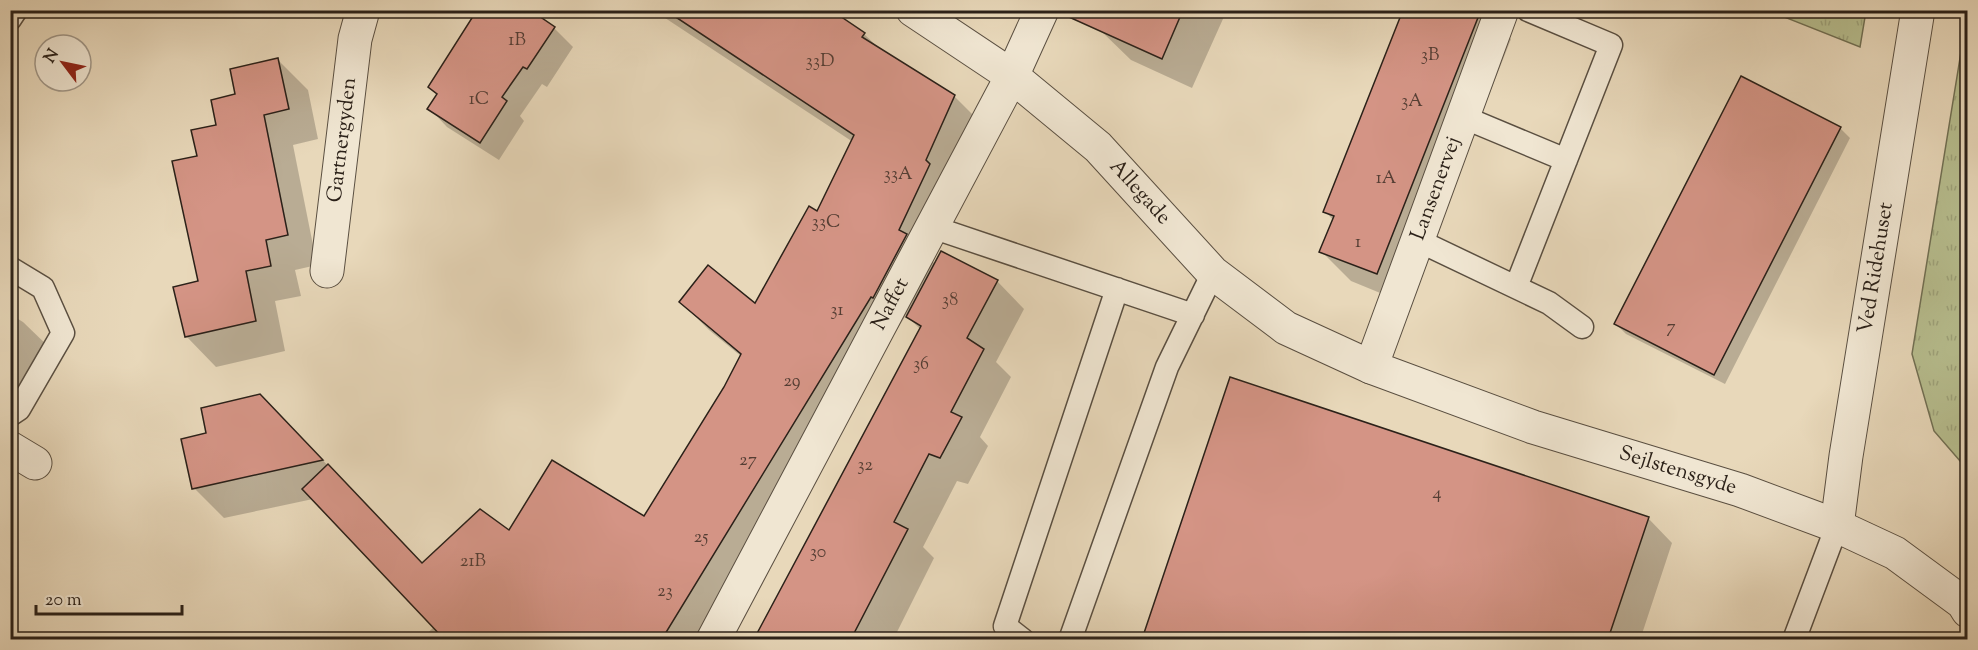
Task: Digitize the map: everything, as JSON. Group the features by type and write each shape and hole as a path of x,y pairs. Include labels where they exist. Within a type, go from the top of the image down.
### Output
{"street":[{"name":"Gartnergyden","path":"327,271 355,39 363,10"},
{"name":"Allegade","path":"913,10 1012,76 1098,147 1213,273 1286,328 1371,367"},
{"name":"Naffet","path":"713,639 1012,76 1042,10"},
{"name":"Lansenervej","path":"1371,367 1502,10"},
{"name":"Ved Ridehuset","path":"1837,526 1846,456 1918,10"},
{"name":"Sejlstensgyde","path":"1371,367 1533,427 1740,490 1837,526 1895,553 1963,603 1968,610"},
{"name":"Naffet","path":"691,639 736,597"}],"lane":[{"path":"10,19 16,10"},
{"path":"1516,287 1611,45 1528,10"},
{"path":"1463,117 1566,160"},
{"path":"932,227 1193,315"},
{"path":"1417,240 1549,303 1582,327"},
{"path":"10,268 43,288 63,333 19,409 10,415"},
{"path":"1070,639 1167,367 1213,273"},
{"path":"1023,639 1005,626 1117,289"},
{"path":"1794,639 1837,526"}],"green space":[{"path":"1769,11 1866,11 1860,47"},
{"path":"1967,15 1968,469 1934,431 1912,354"}],"building":[{"path":"477,10 530,10 555,27 527,69 523,67 502,97 507,101 480,143 427,109 437,94 428,87"},
{"path":"665,10 831,10 865,33 862,37 955,95 926,160 930,164 899,230 907,234 873,298 871,297 662,639 444,639 302,489 328,464 422,563 480,509 509,530 552,460 644,516 724,387 741,354 679,302 708,265 755,303 809,206 817,211 854,135"},
{"path":"1060,10 1183,10 1162,59 1060,13"},
{"path":"1403,10 1481,10 1377,274 1319,252 1334,216 1323,212"},
{"path":"278,58 289,109 264,115 288,235 266,240 271,266 246,271 256,321 185,337 173,287 198,281 172,161 197,156 191,130 216,125 211,100 235,94 230,69"},
{"path":"1741,76 1841,127 1714,375 1614,324"},
{"path":"941,251 998,280 967,338 984,349 951,412 962,417 940,458 929,454 894,522 908,529 851,639 754,639 921,326 906,317"},
{"path":"1230,377 1649,517 1608,639 1142,639"},
{"path":"260,394 323,460 192,489 181,439 206,433 201,408"}]}
